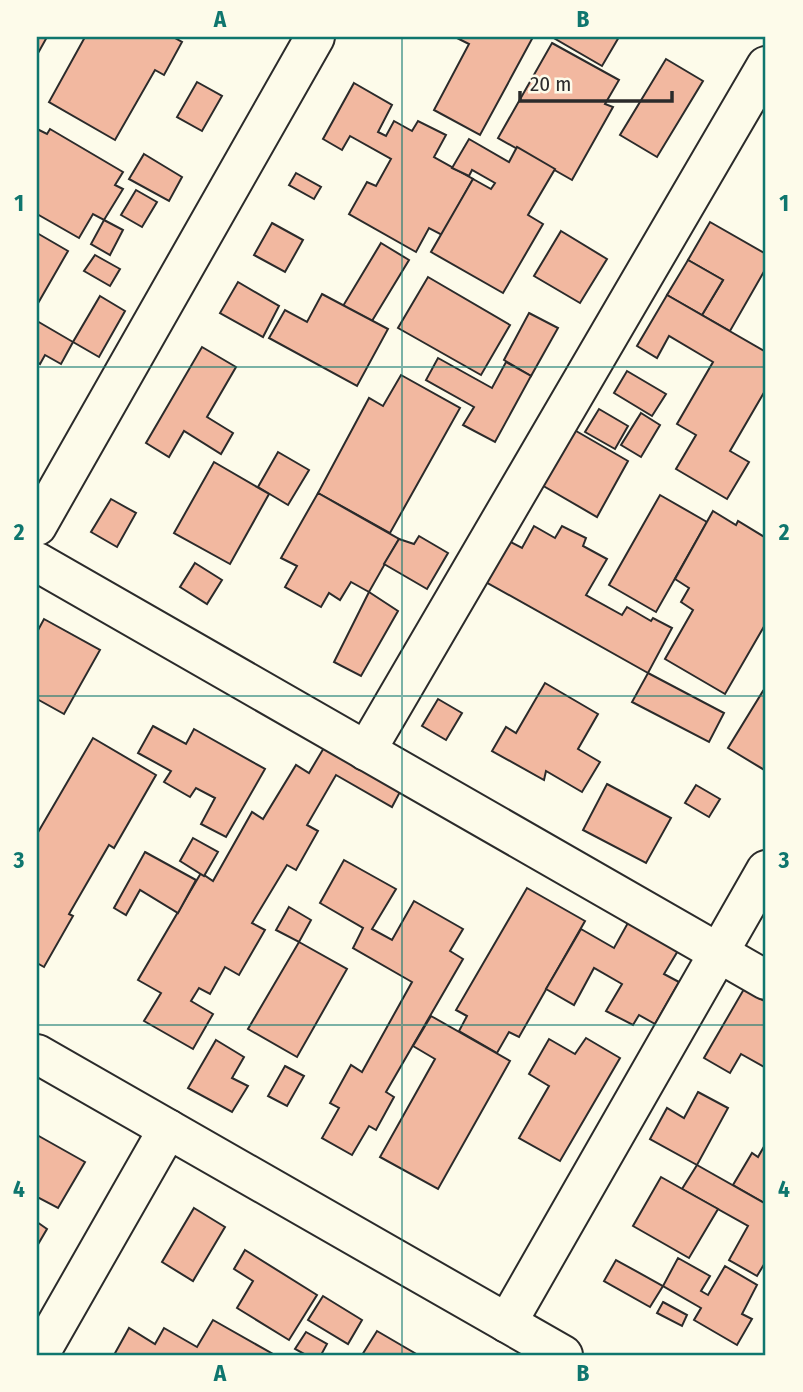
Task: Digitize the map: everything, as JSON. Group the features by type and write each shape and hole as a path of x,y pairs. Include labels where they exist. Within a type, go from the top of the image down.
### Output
{"street":[{"path":"37,526 315,37"},
{"path":"366,751 766,66"},
{"path":"37,562 766,980"},
{"path":"507,1323 766,870"},
{"path":"37,1054 563,1355"},
{"path":"39,1355 168,1129"}],"building":[{"path":"37,37 47,37 37,55"},
{"path":"85,37 173,37 182,42 164,75 155,70 115,140 49,102"},
{"path":"455,37 533,37 480,135 434,110 469,44"},
{"path":"552,37 619,37 602,66"},
{"path":"552,43 619,80 605,104 613,107 572,180 498,138"},
{"path":"666,59 703,81 657,157 620,135"},
{"path":"197,82 222,96 202,131 177,117"},
{"path":"354,83 392,105 378,132 386,136 394,121 412,131 418,121 446,135 434,157 473,179 442,235 429,228 416,252 349,214 367,182 376,186 391,159 350,136 342,150 323,139"},
{"path":"37,129 47,134 50,129 123,172 115,185 123,189 104,220 93,214 79,238 37,214"},
{"path":"469,139 509,162 517,147 555,169 528,215 543,224 503,293 431,252 473,179 491,189 495,183 472,170 469,176 452,168"},
{"path":"144,154 182,177 169,201 129,179"},
{"path":"296,173 321,187 314,199 289,185"},
{"path":"136,190 157,202 142,227 121,215"},
{"path":"104,220 123,230 110,255 91,244"},
{"path":"710,222 766,254 766,268 730,331 702,315 723,280 688,260"},
{"path":"272,223 303,240 285,272 254,255"},
{"path":"561,231 607,259 580,303 534,276"},
{"path":"37,233 68,251 37,305"},
{"path":"381,243 409,260 372,321 343,306"},
{"path":"95,255 120,269 110,286 84,271"},
{"path":"688,260 723,280 702,315 667,295"},
{"path":"428,277 510,325 481,375 398,328"},
{"path":"238,282 279,306 263,337 220,313"},
{"path":"322,294 388,329 357,386 269,338 285,310 307,322"},
{"path":"667,295 766,352 766,389 730,451 749,462 727,499 676,469 696,435 677,424 713,362 669,336 657,358 637,346"},
{"path":"100,296 125,311 99,357 73,342"},
{"path":"529,313 558,328 531,376 504,360"},
{"path":"37,321 73,342 61,364 45,355 40,364 37,362"},
{"path":"202,347 236,367 207,417 233,433 221,454 184,431 169,457 146,443"},
{"path":"438,358 492,388 506,362 531,376 495,442 463,425 474,407 426,380"},
{"path":"627,371 666,394 652,416 614,393"},
{"path":"401,375 460,408 390,533 318,493 369,398 383,406"},
{"path":"599,409 628,426 615,449 585,432"},
{"path":"641,413 660,425 641,457 621,445"},
{"path":"564,424 628,461 597,517 533,480"},
{"path":"278,452 309,470 288,505 258,487"},
{"path":"214,462 269,494 230,564 174,533"},
{"path":"318,493 399,539 369,592 351,582 340,600 329,593 321,607 285,587 297,566 281,558"},
{"path":"660,495 707,522 656,612 609,585"},
{"path":"111,499 136,513 117,547 91,532"},
{"path":"713,511 736,525 738,521 766,538 766,623 725,694 665,659 693,610 681,602 689,588 675,579"},
{"path":"534,526 555,538 562,526 586,538 583,546 607,559 586,595 622,615 627,607 651,621 653,618 672,628 648,673 484,581 507,540 522,548"},
{"path":"419,536 448,553 427,589 384,564 399,539 414,544"},
{"path":"195,563 222,580 207,604 180,587"},
{"path":"369,592 398,611 361,676 334,662"},
{"path":"44,619 100,650 64,714 37,699 37,632"},
{"path":"648,673 724,713 709,742 632,702"},
{"path":"545,683 598,714 578,749 600,762 582,792 546,771 544,780 492,751 506,727 516,733"},
{"path":"763,691 766,693 766,771 728,748"},
{"path":"438,699 462,713 446,740 422,726"},
{"path":"153,726 186,744 194,729 265,769 226,837 201,824 215,798 196,788 190,797 164,782 171,771 138,753"},
{"path":"93,738 156,775 114,848 109,845 69,914 73,916 44,967 37,963 37,834"},
{"path":"325,746 401,790 392,807 336,775 307,825 318,831 296,870 287,865 252,923 265,930 239,975 225,967 210,994 199,988 191,1001 213,1014 193,1049 144,1021 161,993 138,980 201,873 213,881 252,812 263,819 296,765 309,773"},
{"path":"607,784 671,818 646,863 583,830"},
{"path":"696,785 720,799 709,817 685,803"},
{"path":"193,838 218,852 204,876 180,861"},
{"path":"145,852 196,880 178,913 140,890 126,915 114,908"},
{"path":"344,860 396,889 372,929 392,940 414,901 463,929 450,951 463,959 386,1092 394,1097 376,1130 369,1126 352,1155 322,1138 339,1108 330,1103 351,1065 362,1072 412,982 353,948 363,928 320,903"},
{"path":"527,888 585,921 519,1037 509,1032 497,1053 459,1031 467,1016 456,1010"},
{"path":"289,907 311,920 299,942 276,930"},
{"path":"629,921 679,949 664,974 679,982 655,1024 639,1015 633,1025 606,1011 622,984 594,968 574,1005 546,989 581,929 614,948"},
{"path":"299,942 347,969 297,1057 248,1029"},
{"path":"744,989 766,1002 766,1068 741,1054 730,1073 704,1058"},
{"path":"431,1016 510,1061 438,1189 380,1157 435,1059 413,1046"},
{"path":"586,1038 620,1058 560,1161 519,1138 549,1086 529,1074 549,1039 575,1054"},
{"path":"216,1040 244,1057 232,1078 248,1086 232,1112 188,1088"},
{"path":"285,1066 304,1076 287,1106 268,1096"},
{"path":"698,1092 728,1108 697,1165 650,1139 667,1108 684,1118"},
{"path":"37,1135 85,1162 58,1208 37,1197"},
{"path":"766,1143 766,1204 733,1185 752,1153 758,1157"},
{"path":"697,1165 766,1204 766,1261 757,1276 729,1260 748,1226 682,1189"},
{"path":"661,1177 718,1209 689,1258 633,1226"},
{"path":"194,1208 225,1227 193,1281 162,1262"},
{"path":"37,1222 47,1229 37,1246"},
{"path":"245,1250 317,1295 289,1340 237,1308 253,1281 234,1269"},
{"path":"678,1258 710,1276 701,1291 708,1295 725,1266 757,1285 742,1314 752,1319 737,1345 694,1320 701,1308 663,1286"},
{"path":"616,1260 663,1286 650,1307 604,1281"},
{"path":"323,1296 362,1320 348,1344 308,1320"},
{"path":"663,1302 687,1315 682,1326 657,1313"},
{"path":"213,1320 273,1354 114,1355 129,1328 155,1344 164,1328 197,1347"},
{"path":"377,1331 418,1355 362,1355"},
{"path":"306,1332 327,1344 321,1355 306,1355 295,1349"}]}
